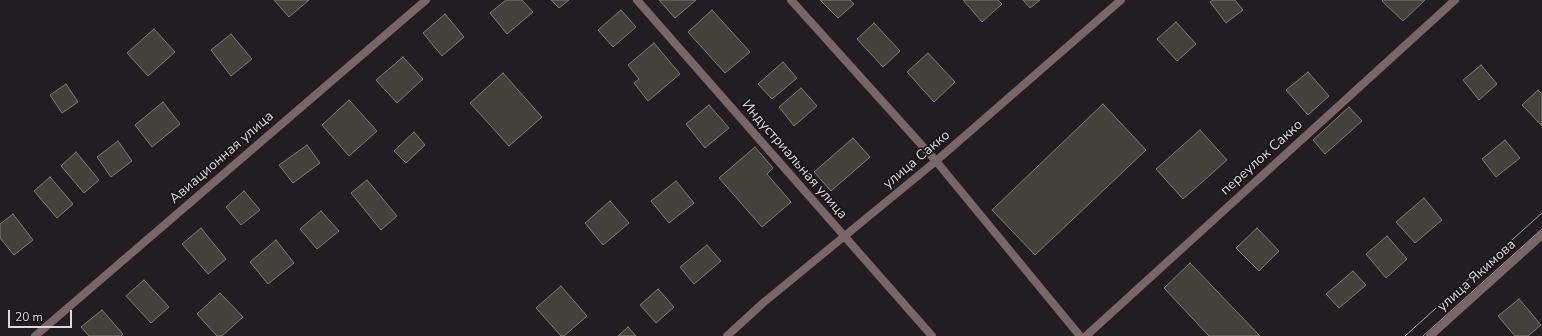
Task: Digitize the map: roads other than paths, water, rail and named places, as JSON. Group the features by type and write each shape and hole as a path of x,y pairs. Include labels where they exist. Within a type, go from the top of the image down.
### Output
{"street":[{"name":"Авиационная улица","path":"35,336 426,0"},
{"name":"Индустриальная улица","path":"637,0 932,336"},
{"path":"791,0 936,161 1080,336"},
{"name":"улица Сакко","path":"727,336 763,303 936,161 1121,0"},
{"name":"переулок Сакко","path":"1086,336 1455,0"},
{"name":"улица Якимова","path":"1430,336 1542,235"}],"tram line":[{"path":"1405,336 1542,213"},
{"path":"1423,336 1542,229"}]}
